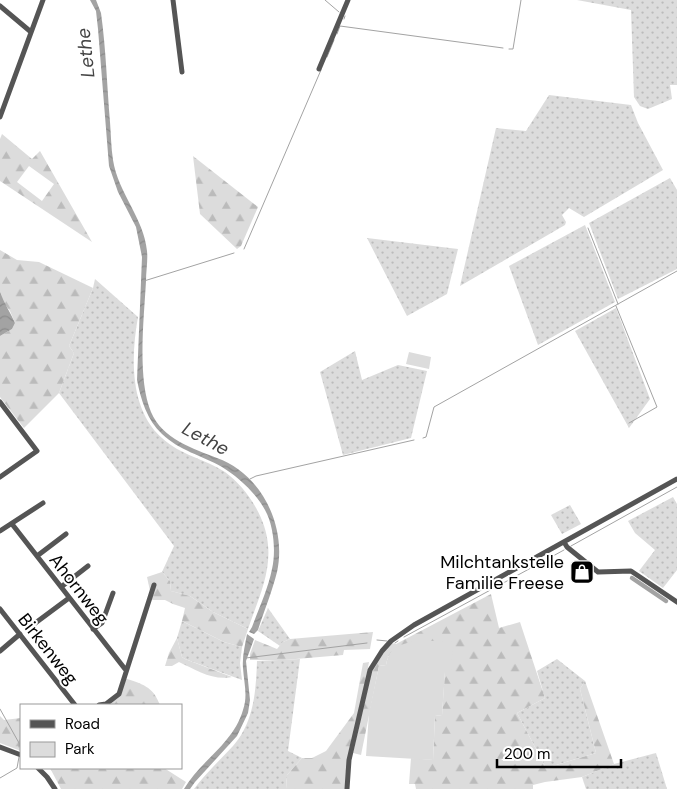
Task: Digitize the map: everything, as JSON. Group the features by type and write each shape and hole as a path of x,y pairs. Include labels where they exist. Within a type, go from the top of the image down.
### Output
{"street":[{"path":"0,117 43,0"},
{"path":"173,0 182,72"},
{"path":"319,68 348,0"},
{"path":"0,6 31,32"},
{"path":"0,402 37,451 0,477"},
{"path":"347,789 349,760 370,670 382,650 396,636 677,479"},
{"path":"0,531 43,503"},
{"name":"Ahornweg","path":"12,524 125,669"},
{"path":"37,556 66,534"},
{"path":"564,542 567,547 598,572 631,570 677,602"},
{"path":"61,587 88,566"},
{"path":"106,704 118,694 154,586"},
{"path":"93,629 102,623 113,593"},
{"path":"34,624 69,598"},
{"name":"Birkenweg","path":"0,609 74,704"},
{"path":"0,650 20,634"},
{"path":"0,746 20,755"},
{"path":"39,769 55,789"}],"green space":[{"path":"577,0 677,0 677,85 670,85 672,99 648,109 640,106 634,97 631,10"},
{"path":"549,95 631,105 638,123 663,170 584,217 569,208 562,215 566,222 565,225 460,286 496,128 526,131"},
{"path":"2,134 32,159 40,151 92,242 0,181 0,139","holes":["29,166 54,184 42,201 17,182"]},
{"path":"193,156 258,207 241,246 237,249 200,214"},
{"path":"670,178 677,190 677,269 618,299 589,223"},
{"path":"585,225 615,302 538,345 509,266"},
{"path":"367,238 458,249 447,294 407,316"},
{"path":"0,250 17,260 39,262 93,288 69,346 74,353 59,393 24,428 0,397 0,336 12,329 15,323 10,311 3,302 0,292"},
{"path":"95,279 138,317 134,348 135,381 143,412 151,426 162,438 177,449 225,472 248,495 264,524 268,545 267,567 248,629 213,612 190,596 171,591 170,581 162,572 174,546 59,393 74,353 69,346"},
{"path":"616,308 650,399 629,428 575,331"},
{"path":"355,351 362,380 398,365 427,371 411,438 343,455 320,372"},
{"path":"409,352 431,357 429,369 406,364"},
{"path":"673,497 677,504 677,570 663,588 639,571 655,550 635,533 628,521"},
{"path":"570,505 581,524 562,534 551,515"},
{"path":"162,572 170,581 171,591 190,596 213,612 248,629 242,647 224,642 182,621 185,608 165,600 152,600 147,577"},
{"path":"491,594 499,628 520,622 545,698 517,713 546,768 596,753 580,689 585,681 614,764 582,777 533,785 533,789 416,789 415,784 409,784 411,758 433,760 435,716 442,715 445,671 451,672 388,656 386,665 379,666 361,755 353,753 372,670 383,652 391,643 396,644"},
{"path":"268,608 290,639 283,642 280,646 258,631"},
{"path":"182,621 224,642 242,647 240,663 242,680 182,657 177,638"},
{"path":"373,632 370,649 344,650 343,655 284,660 250,660 255,640 277,649 283,642 290,639"},
{"path":"177,638 182,657 232,677 211,676 179,662 172,666 165,666"},
{"path":"415,640 453,642 451,672 445,672 442,715 435,716 433,760 366,756 369,713 379,666 386,665 392,650"},
{"path":"300,659 288,751 302,758 287,775 286,789 194,789 233,746 245,727 255,695 257,661"},
{"path":"557,659 585,681 580,689 596,753 546,768 517,713 545,698 537,671"},
{"path":"369,662 345,789 286,789 287,775 302,758 312,758 326,751 354,713 363,663"},
{"path":"124,678 146,687 154,694 160,704 106,704 119,695"},
{"path":"0,716 4,720 20,718 20,751 0,743"},
{"path":"656,753 667,789 586,789 582,777 614,764"},
{"path":"51,769 166,769 186,782 182,789 61,789"}],"water":[{"path":"90,0 96,0 101,13 113,160 120,183 141,228 147,251 143,366 144,383 151,412 163,429 180,442 233,466 247,476 268,504 274,520 278,537 279,555 277,572 258,630 254,634 249,632 266,591 273,562 274,547 268,516 252,492 234,475 222,467 176,445 162,434 152,422 140,395 137,380 142,257 136,227 118,192 109,166 96,11"},
{"path":"0,292 15,323 12,329 0,336"},
{"path":"247,634 254,639 246,661 250,700 248,713 237,736 190,789 184,789 199,769 232,733 243,710 245,689 243,664"}],"waterway":[{"path":"325,0 339,12"},
{"path":"509,49 513,49 521,0"},
{"path":"337,34 340,26 503,48"},
{"path":"327,57 334,40"},
{"path":"244,249 321,70"},
{"path":"588,228 618,304"},
{"path":"144,281 234,253"},
{"path":"423,438 426,437 434,407 677,271"},
{"path":"616,306 657,407 629,423"},
{"path":"250,479 256,476 414,440"},
{"path":"571,546 677,487"},
{"path":"404,637 564,550"},
{"path":"632,578 666,601"},
{"path":"377,640 387,641"},
{"path":"246,658 367,643"},
{"path":"0,709 19,743 19,747"},
{"path":"0,778 17,768 19,757"}],"place":[{"name":"Milchtankstelle Familie Freese","path":"582,572"}],"water label":[{"name":"Lethe","path":"85,53"},
{"name":"Lethe","path":"206,438"}]}
